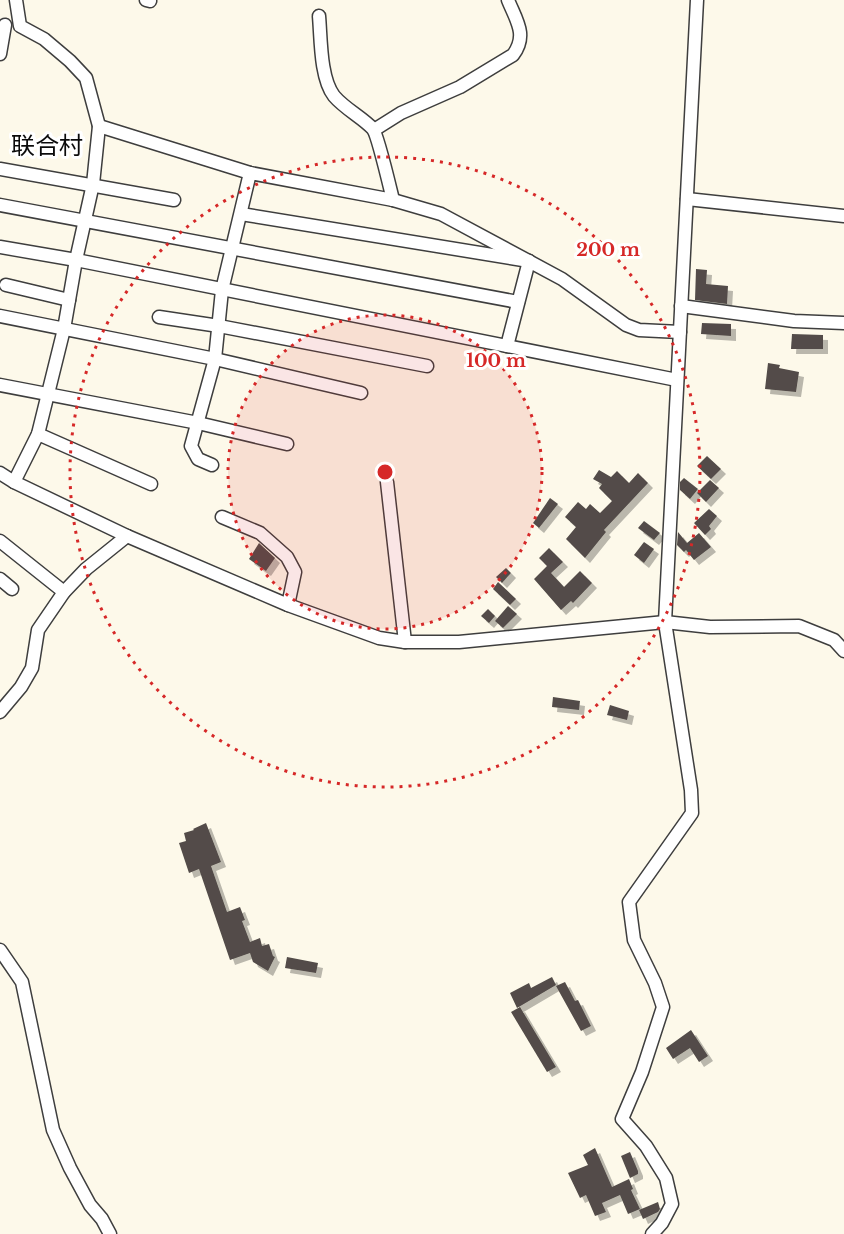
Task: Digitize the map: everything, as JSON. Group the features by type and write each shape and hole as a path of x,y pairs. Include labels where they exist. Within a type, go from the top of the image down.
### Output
{"street":[{"path":"16,0 20,26"},
{"path":"374,130 401,113 460,87 513,55 519,47 521,33 508,0"},
{"path":"652,1234 662,1224 672,1204 666,1178 646,1146 622,1119 642,1072 663,1008 655,983 634,940 629,902 692,813 691,790 665,622 697,0"},
{"path":"319,16 328,86 334,96 374,130 393,200"},
{"path":"0,54 3,25 20,26 44,39 86,78 99,126 93,184 64,329 38,434 14,482"},
{"path":"99,126 250,173 393,200 441,214 562,279 626,325 639,330 680,332"},
{"path":"0,169 174,200"},
{"path":"212,465 198,459 191,446 215,359 222,290 250,173"},
{"path":"687,199 844,216"},
{"path":"0,205 518,302"},
{"path":"241,214 529,261"},
{"path":"0,247 76,260 677,380"},
{"path":"507,346 529,261"},
{"path":"6,285 69,300"},
{"path":"681,306 794,321 844,323"},
{"path":"0,316 215,359 361,393"},
{"path":"159,317 219,326 427,366"},
{"path":"0,385 198,423 287,444"},
{"path":"38,434 151,484"},
{"path":"0,473 14,482 127,536 288,605 379,638 405,642 459,642 665,622 710,627 799,626 834,640 844,651"},
{"path":"387,482 405,642"},
{"path":"222,517 260,533 287,557 295,572 288,605"},
{"path":"0,712 21,687 32,668 38,630 64,592 87,569 127,536"},
{"path":"0,541 64,592"},
{"path":"0,579 12,589"},
{"path":"0,950 22,982 53,1130 90,1205 110,1234"}],"building":[{"path":"696,269 707,270 706,284 728,286 727,304 695,300"},
{"path":"702,323 731,324 731,336 701,334"},
{"path":"792,334 823,335 823,349 791,349"},
{"path":"768,363 799,372 796,392 765,389"},
{"path":"707,456 721,469 711,479 697,466"},
{"path":"599,470 611,477 617,471 629,483 638,473 648,483 604,530 606,532 585,558 566,539 576,527 565,517 578,502 586,509 590,504 600,513 612,501 599,488 602,484 593,479"},
{"path":"684,478 698,489 690,499 680,490 680,482"},
{"path":"710,480 719,488 706,502 697,493"},
{"path":"550,498 558,504 539,528 533,523"},
{"path":"709,509 717,516 709,526 711,529 705,535 694,523"},
{"path":"644,521 660,533 654,540 638,528"},
{"path":"678,532 687,543 699,533 711,547 694,560 686,550 684,552 677,545"},
{"path":"644,542 654,549 644,563 634,555"},
{"path":"259,543 275,558 266,571 249,559"},
{"path":"549,548 563,562 551,573 564,587 580,571 592,583 573,603 571,601 561,610 534,579 547,566 539,558"},
{"path":"506,568 511,573 502,583 496,577"},
{"path":"498,582 516,599 510,605 493,589"},
{"path":"508,606 517,614 503,628 495,621"},
{"path":"488,609 495,616 489,623 481,616"},
{"path":"553,697 580,701 579,710 552,707"},
{"path":"610,705 629,711 627,720 607,715"},
{"path":"206,823 221,862 211,866 227,912 240,907 245,920 242,921 250,942 260,938 262,946 269,944 275,957 268,971 253,962 250,953 230,960 199,869 189,873 179,843 186,841 184,833"},
{"path":"287,957 318,963 316,973 285,968"},
{"path":"552,977 556,985 517,1008 510,993 529,983 531,988"},
{"path":"565,982 575,1001 578,1000 591,1026 581,1031 556,986"},
{"path":"520,1007 556,1067 547,1072 511,1012"},
{"path":"691,1030 708,1056 699,1062 690,1048 673,1059 666,1048"},
{"path":"595,1148 612,1187 629,1179 633,1189 631,1190 640,1209 628,1214 620,1195 602,1203 606,1212 595,1216 586,1195 580,1198 568,1173 588,1165 583,1155"},
{"path":"630,1152 638,1174 630,1178 621,1156"},
{"path":"658,1202 660,1209 658,1212 643,1219 639,1210"}],"district":[{"name":"联合村","path":"47,145"}]}
